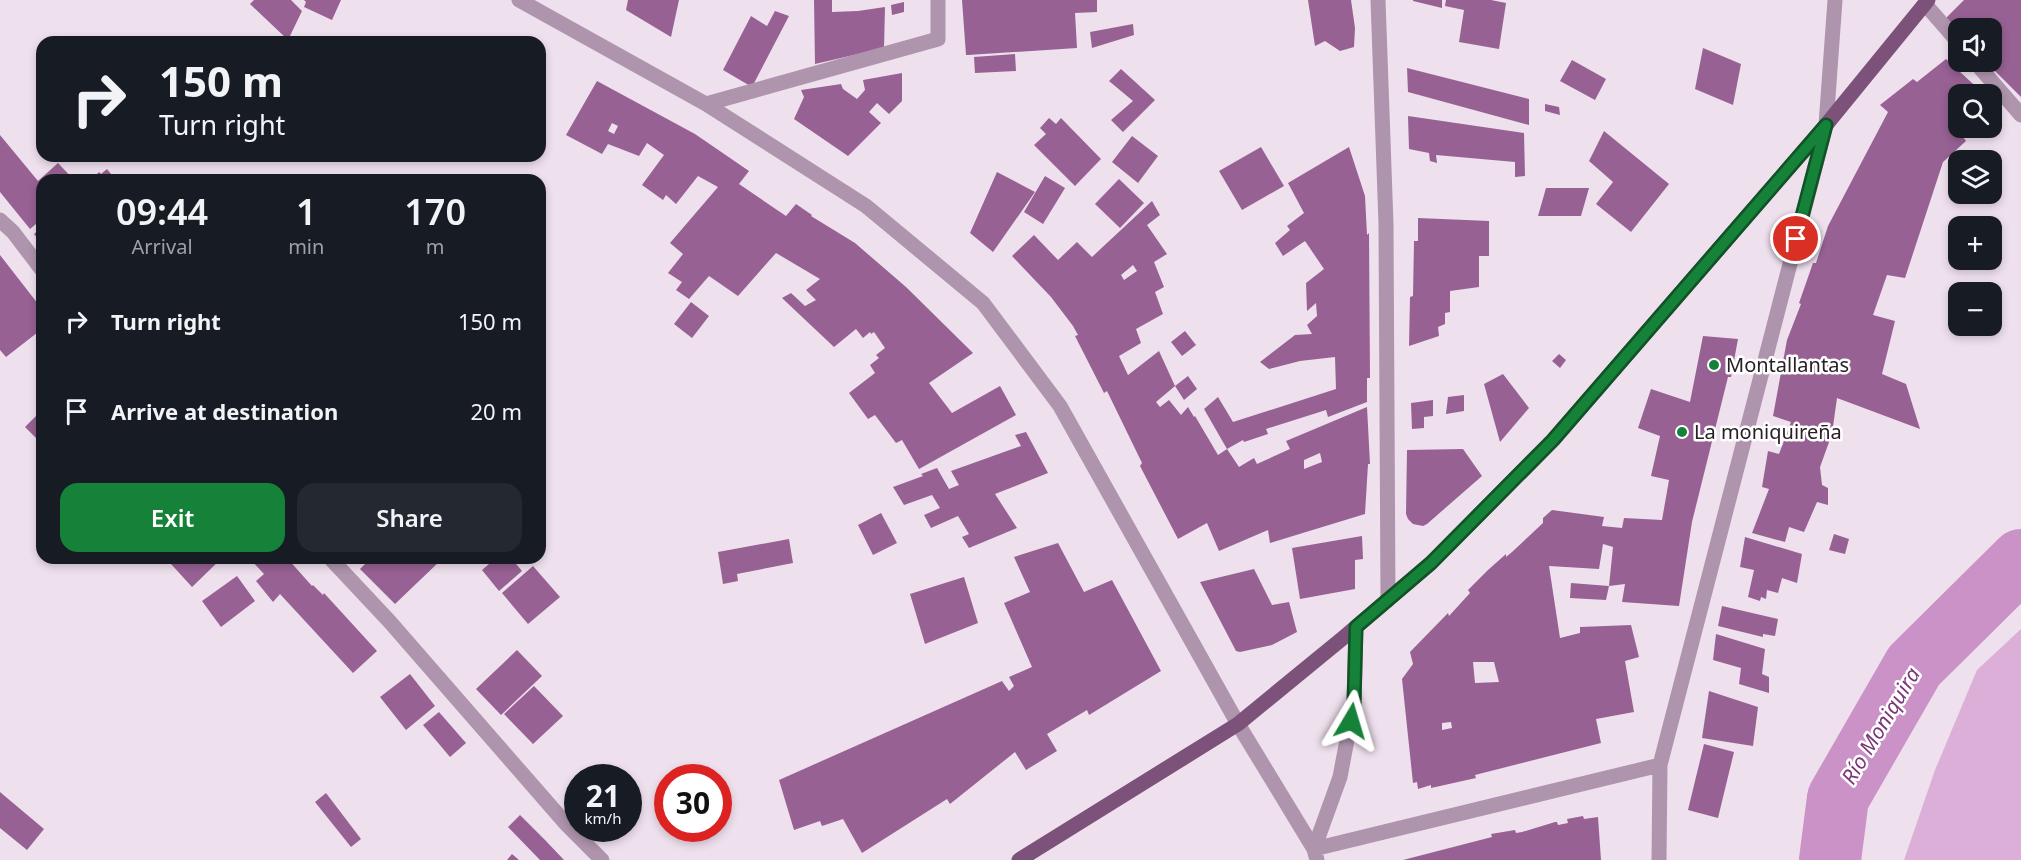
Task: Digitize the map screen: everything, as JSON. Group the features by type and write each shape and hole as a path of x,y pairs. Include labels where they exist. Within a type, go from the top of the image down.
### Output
{"main road":[{"path":"1019,860 1238,724 1431,563 1553,440 1826,125 1927,2"}],"street":[{"path":"519,0 706,104 866,206 983,303 1060,406 1238,724 1315,854"},
{"path":"706,104 938,39 938,0"},
{"path":"1378,0 1386,224 1388,600"},
{"path":"1659,860 1660,765 1826,125 1835,0"},
{"path":"1927,2 1948,29"},
{"path":"1984,72 2021,115"},
{"path":"0,220 13,232 36,262"},
{"path":"336,564 390,622 567,825 602,860"},
{"path":"1315,854 1340,777 1354,703 1356,627"},
{"path":"1315,854 1660,765"}],"shaded area":[{"path":"2021,629 2021,860 1904,860 1935,770 1977,670"}],"building":[{"path":"254,0 291,0 302,11 290,36 284,36 250,4"},
{"path":"304,0 341,0 332,20 304,7 306,2"},
{"path":"628,0 679,0 671,37 626,10"},
{"path":"814,0 832,0 832,12 885,7 884,48 815,64"},
{"path":"962,0 1097,0 1097,12 1075,13 1077,48 966,55"},
{"path":"1308,0 1351,0 1355,28 1354,47 1340,51 1325,41 1315,46"},
{"path":"1442,0 1442,8 1413,1"},
{"path":"1446,0 1491,0 1506,3 1499,49 1459,42 1464,10 1445,6"},
{"path":"1964,0 2021,0 2021,97 1996,72 2002,72 2002,18 1948,18 1948,20 1946,18"},
{"path":"904,2 904,12 892,15 891,5"},
{"path":"775,11 789,16 752,87 723,70 751,16 767,26"},
{"path":"1133,24 1134,35 1092,48 1090,32"},
{"path":"1703,48 1741,64 1733,105 1695,89"},
{"path":"1015,54 1016,71 975,73 974,57"},
{"path":"1946,59 1948,72 1960,72 1973,84 1948,84 1948,138 1964,138 1966,141 1956,150 1948,150 1948,157 1943,162 1905,278 1887,275 1873,315 1895,321 1882,374 1906,384 1920,429 1837,398 1832,434 1820,467 1822,485 1828,488 1828,505 1817,502 1804,532 1789,527 1785,542 1752,533 1769,489 1762,487 1768,451 1779,454 1791,422 1773,416 1787,340 1813,263 1816,263 1828,226 1888,112 1880,105 1913,79 1917,82"},
{"path":"1572,60 1606,79 1595,100 1560,81"},
{"path":"1407,68 1529,99 1529,125 1408,92"},
{"path":"1121,69 1155,100 1123,132 1111,120 1133,101 1109,81"},
{"path":"902,73 902,101 889,114 877,103 869,112 881,123 848,156 794,119 804,97 801,90 841,84 843,89 857,99 865,90 863,80"},
{"path":"597,81 695,134 749,171 739,184 786,216 796,204 855,243 906,287 973,353 929,383 952,413 1000,386 1016,415 919,469 902,440 896,443 875,415 868,419 849,393 875,373 870,365 879,358 876,355 885,348 874,332 871,334 870,332 863,338 856,329 834,347 782,298 791,293 805,306 816,300 806,290 820,279 776,253 738,296 709,276 689,299 676,290 682,282 668,273 683,254 670,243 718,187 698,176 676,204 666,195 663,200 642,185 664,155 647,143 639,156 608,144 602,154 566,135","holes":["612,123 618,126 614,134 608,131"]},
{"path":"1545,104 1559,107 1560,115 1545,111"},
{"path":"1408,116 1524,133 1525,176 1515,177 1515,162 1436,155 1437,163 1430,161 1429,153 1409,149"},
{"path":"1049,118 1056,124 1061,118 1101,159 1075,186 1034,145 1046,134 1040,128"},
{"path":"1604,131 1669,184 1631,232 1596,204 1613,182 1589,161"},
{"path":"0,135 36,179 36,224 30,229 0,192"},
{"path":"1132,136 1158,156 1138,183 1112,162"},
{"path":"1261,147 1284,186 1242,210 1219,171"},
{"path":"1349,147 1365,196 1367,235 1369,233 1370,378 1367,378 1367,402 1328,417 1326,410 1266,429 1268,434 1244,442 1243,440 1227,449 1204,409 1218,397 1233,422 1336,389 1335,357 1300,361 1269,369 1260,362 1295,335 1312,334 1307,325 1317,316 1316,303 1307,311 1306,283 1324,269 1305,241 1283,256 1275,243 1290,230 1287,226 1304,213 1288,183"},
{"path":"58,163 68,174 46,174"},
{"path":"107,169 111,174 101,174"},
{"path":"997,172 1035,192 993,252 970,233"},
{"path":"1045,176 1065,188 1043,224 1024,212"},
{"path":"1119,179 1144,203 1120,228 1095,204"},
{"path":"1546,188 1589,188 1581,216 1538,216"},
{"path":"1152,201 1160,215 1147,225 1167,254 1154,262 1164,287 1155,292 1163,314 1136,329 1141,343 1119,356 1128,375 1159,351 1175,386 1156,402 1160,407 1169,400 1181,415 1188,407 1218,455 1227,449 1239,467 1254,458 1257,464 1290,449 1286,441 1367,407 1370,464 1368,464 1365,514 1270,543 1268,530 1219,551 1207,523 1178,539 1140,466 1142,463 1107,391 1104,393 1075,336 1078,335 1073,326 1051,297 1012,256 1034,235 1058,260 1077,242 1092,257","holes":["1133,265 1137,271 1124,280 1121,275","1320,453 1322,462 1304,469 1304,460"]},
{"path":"1418,218 1489,221 1489,256 1479,256 1479,287 1450,291 1450,312 1445,313 1445,324 1438,327 1439,336 1409,346 1410,297 1413,296 1414,241 1418,241"},
{"path":"0,255 36,301 36,334 6,357 0,350"},
{"path":"691,302 709,316 692,338 674,324"},
{"path":"1185,331 1196,345 1182,356 1171,342"},
{"path":"1703,336 1738,339 1731,377 1728,377 1692,522 1679,606 1622,602 1625,584 1609,586 1613,547 1603,544 1599,569 1549,566 1560,638 1580,633 1580,627 1631,625 1639,657 1625,661 1634,712 1596,719 1601,743 1475,775 1476,778 1418,789 1417,782 1413,783 1402,679 1413,664 1410,652 1448,613 1449,616 1470,593 1468,590 1488,570 1506,554 1506,557 1512,552 1543,523 1543,518 1552,510 1604,517 1602,526 1622,528 1624,518 1662,520 1669,480 1651,476 1660,436 1638,428 1651,389 1690,402","holes":["1473,662 1494,662 1499,682 1475,683","1451,722 1452,728 1442,730 1442,723"]},
{"path":"1559,354 1566,360 1560,368 1552,361"},
{"path":"1503,374 1529,408 1500,442 1484,384"},
{"path":"1188,376 1197,389 1184,400 1175,386"},
{"path":"1464,395 1464,411 1446,414 1448,397"},
{"path":"1433,400 1433,416 1424,417 1424,428 1412,429 1411,403"},
{"path":"36,416 36,438 25,427"},
{"path":"1026,432 1048,473 995,494 1017,528 969,548 962,537 969,534 958,516 931,528 924,515 940,508 932,495 904,505 893,487 937,468 949,489 959,485 951,471 1021,446 1015,435"},
{"path":"1463,449 1482,476 1427,524 1423,526 1413,524 1406,514 1407,450"},
{"path":"881,513 897,543 873,555 858,525"},
{"path":"1834,534 1849,539 1845,554 1829,550"},
{"path":"1362,536 1363,559 1355,560 1355,589 1300,599 1292,548"},
{"path":"1745,537 1802,554 1797,583 1782,578 1778,593 1767,590 1766,599 1761,597 1760,601 1748,597 1754,570 1740,567"},
{"path":"789,539 793,563 737,574 738,581 723,584 718,552"},
{"path":"1058,543 1084,592 1112,580 1161,671 1089,715 1087,710 1047,734 1057,751 1026,770 1015,752 950,804 947,799 862,853 843,819 822,826 820,821 794,830 779,780 1002,681 1009,691 1014,686 1009,677 1032,667 1004,603 1030,592 1014,557"},
{"path":"171,564 216,564 192,587"},
{"path":"255,564 292,564 312,586 323,595 324,593 377,651 353,673 280,594 273,602 256,581 264,574"},
{"path":"365,564 437,564 395,604 360,569"},
{"path":"489,564 516,564 522,571 499,591 482,570"},
{"path":"533,566 560,597 528,624 502,593"},
{"path":"1254,569 1272,605 1289,602 1297,632 1272,645 1240,652 1236,651 1200,582"},
{"path":"237,576 255,601 221,627 202,601"},
{"path":"964,577 978,623 925,644 910,594"},
{"path":"1571,583 1609,586 1606,600 1570,598"},
{"path":"1722,606 1778,619 1775,636 1763,634 1763,637 1718,626"},
{"path":"1716,634 1765,649 1762,674 1769,677 1769,693 1739,684 1741,668 1713,660"},
{"path":"517,650 542,676 501,715 476,689"},
{"path":"410,674 435,706 406,730 380,697"},
{"path":"534,686 563,716 533,744 504,714"},
{"path":"1709,691 1758,707 1753,746 1702,738"},
{"path":"439,712 466,743 450,757 423,725"},
{"path":"1704,744 1734,752 1718,818 1688,810"},
{"path":"0,792 44,829 27,850 0,828"},
{"path":"326,793 361,839 351,847 315,802"},
{"path":"520,815 564,860 540,860 508,827"},
{"path":"1583,816 1584,819 1598,817 1601,860 1403,860 1492,837 1491,834 1515,830 1516,833 1522,832 1555,822 1558,825 1568,823 1567,819"},
{"path":"512,854 519,860 507,860"}],"waterway":[{"name":"Río Moniquira","path":"1830,860 1838,798 1914,666 2021,560"}],"place":[{"name":"Montallantas","path":"1714,365"},
{"name":"La moniquireña","path":"1682,432"}],"route":[{"path":"1351,721 1354,703 1356,627 1431,563 1553,440 1826,125 1796,239"}]}
